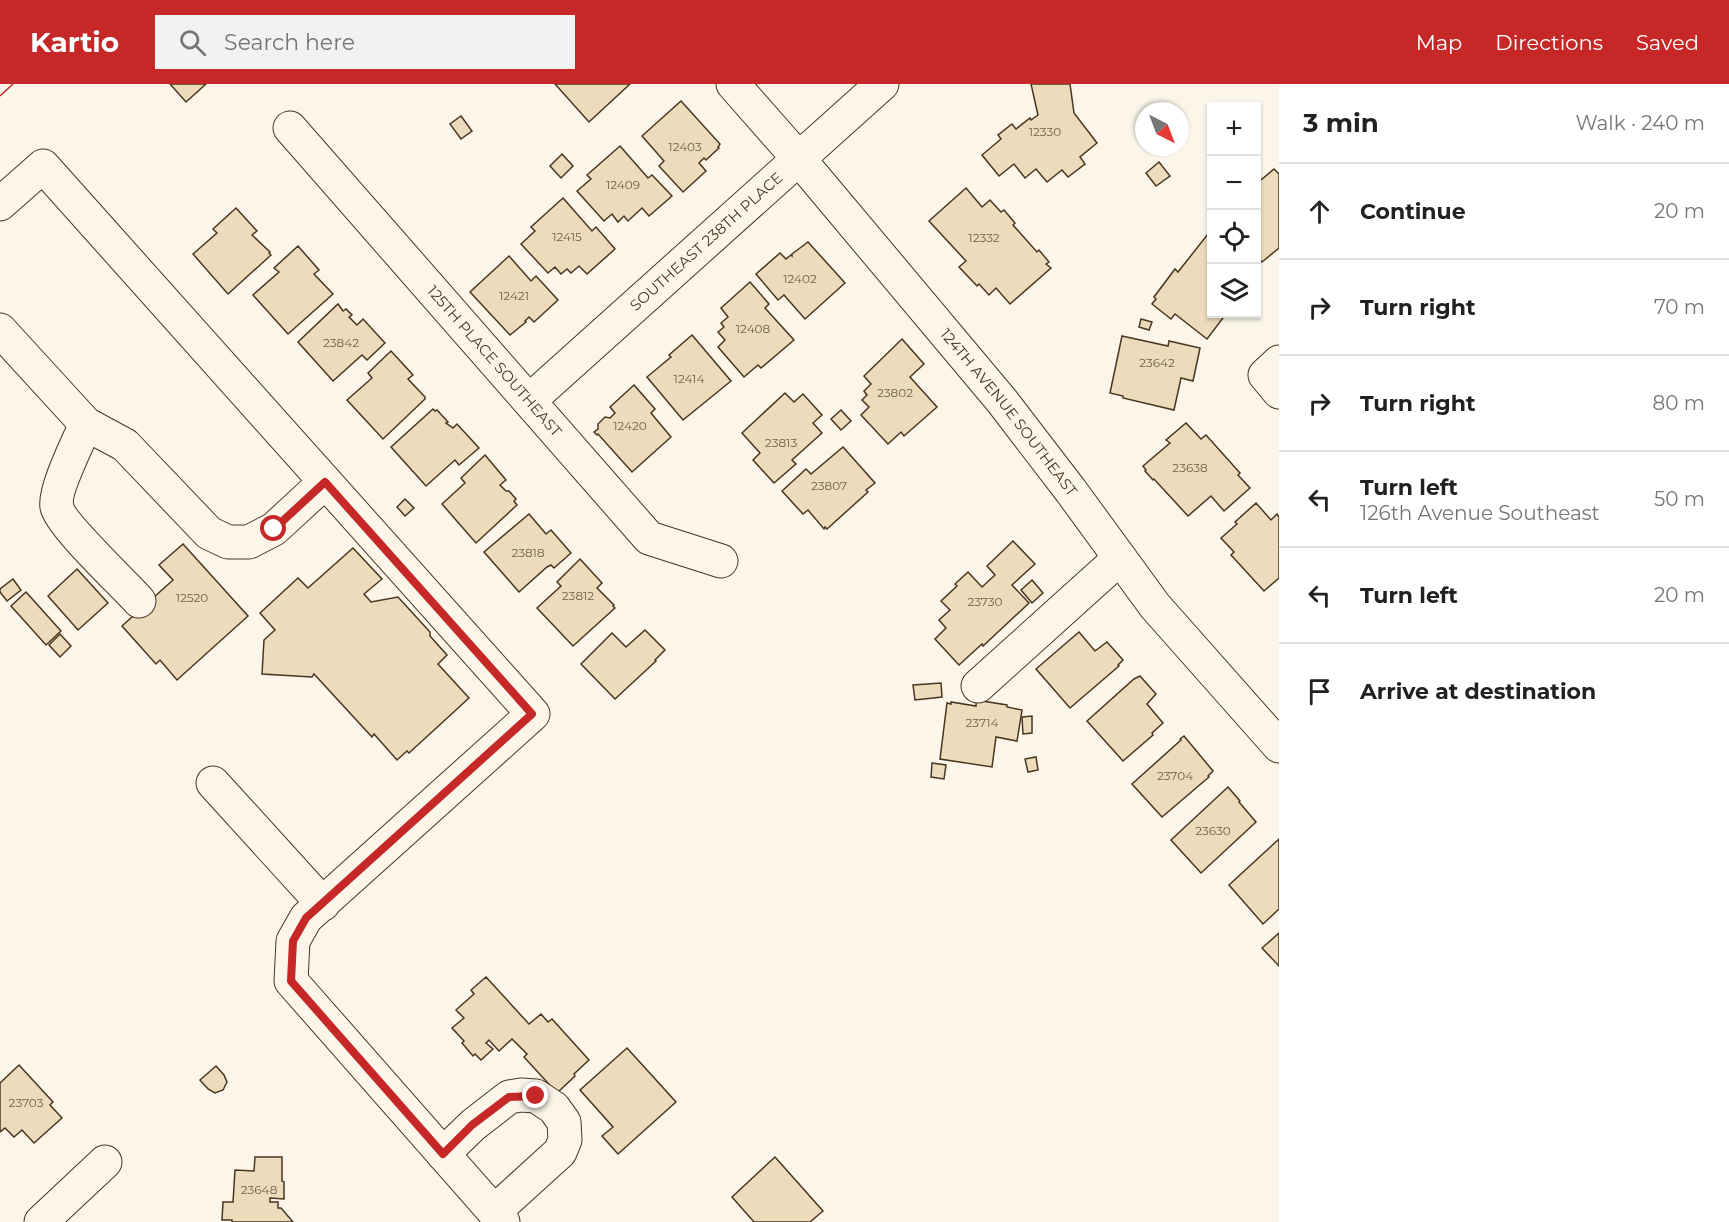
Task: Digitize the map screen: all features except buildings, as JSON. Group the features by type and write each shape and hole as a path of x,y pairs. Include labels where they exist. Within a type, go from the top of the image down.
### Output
{"street":[{"name":"124TH AVENUE SOUTHEAST","path":"733,84 1002,400 1155,606 1279,746"},
{"name":"SOUTHEAST 238TH PLACE","path":"530,400 882,84"},
{"name":"125TH PLACE SOUTHEAST","path":"290,128 649,538 721,561"},
{"path":"0,204 43,166 532,714 306,918 293,941 291,981 443,1154 499,1217 560,1152 565,1140 564,1122 554,1108 536,1096 509,1097 472,1125 443,1154"},
{"path":"0,330 86,424 125,445 209,533 228,542 249,542 274,529 325,482"},
{"path":"86,424 59,489 57,506 67,524 140,600"},
{"path":"978,686 1120,558"},
{"path":"213,783 323,904"},
{"path":"41,1222 105,1162"}],"power":[{"path":"0,96 13,84"}],"route":[{"path":"274,529 325,482 532,714 306,918 293,941 291,981 443,1154 472,1125 509,1097 536,1096"}]}
